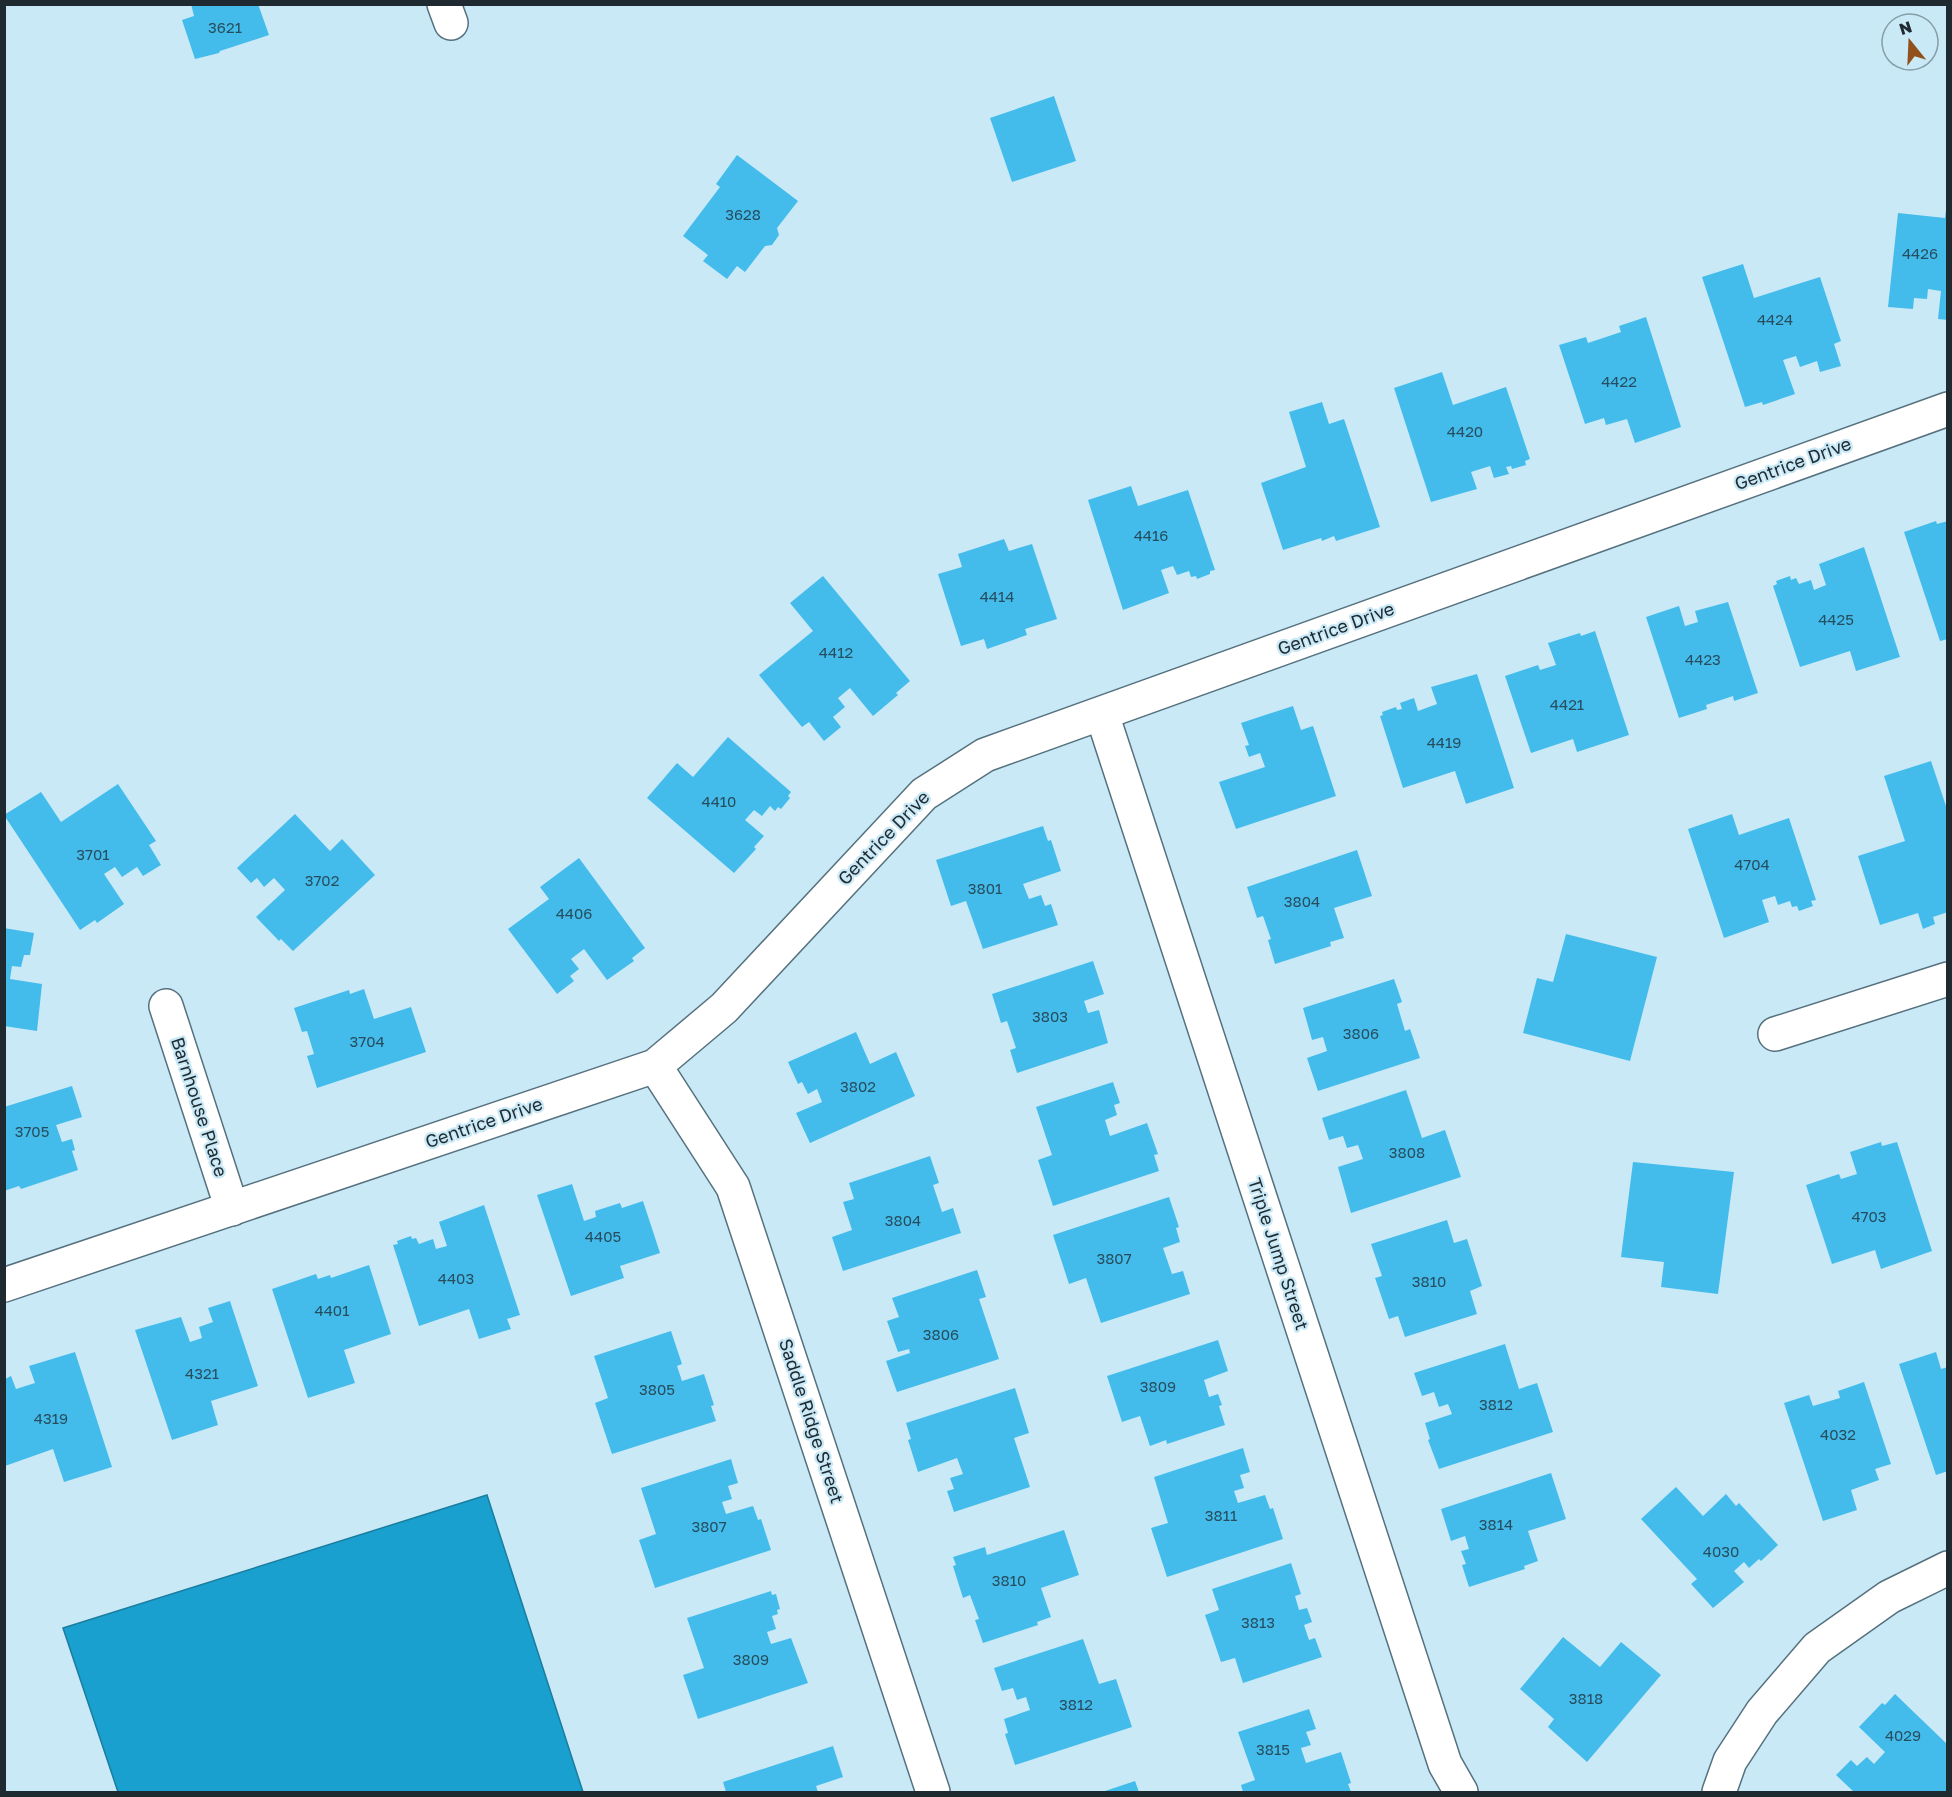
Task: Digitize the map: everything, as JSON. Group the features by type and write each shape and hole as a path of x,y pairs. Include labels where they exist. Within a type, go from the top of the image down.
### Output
{"street":[{"name":"Gentrice Drive","path":"4,1285 655,1066 724,1008 924,794 986,754 1947,409"},
{"name":"Triple Jump Street","path":"1102,714 1445,1764 1461,1792"},
{"path":"1775,1034 1947,979"},
{"name":"Barnhouse Place","path":"166,1006 232,1209"},
{"name":"Saddle Ridge Street","path":"655,1066 733,1186 933,1792"},
{"path":"1719,1792 1730,1761 1762,1712 1817,1648 1889,1597 1947,1568"}],"water":[{"path":"487,1495 583,1792 118,1792 63,1628"}],"building":[{"path":"191,4 258,4 269,35 195,59 182,20 194,16"},
{"path":"1054,96 1076,161 1012,182 990,118"},
{"path":"737,155 798,201 777,228 779,235 772,245 765,246 745,272 737,266 727,279 703,261 708,255 683,236 720,187 716,184"},
{"path":"1946,210 1948,210 1948,320 1938,319 1941,291 1928,289 1927,299 1914,298 1913,309 1888,307 1898,213 1945,218"},
{"path":"1743,264 1754,298 1820,277 1841,341 1834,344 1841,366 1820,372 1817,361 1800,367 1796,356 1783,360 1795,394 1763,405 1762,402 1745,407 1702,277"},
{"path":"1646,317 1681,427 1635,443 1627,419 1606,425 1604,418 1585,424 1559,345 1586,337 1588,343 1621,332 1619,326"},
{"path":"1442,372 1453,405 1506,387 1530,459 1525,461 1526,465 1512,469 1511,466 1506,467 1509,474 1494,478 1490,466 1471,472 1477,489 1431,502 1394,388"},
{"path":"1322,402 1329,424 1344,419 1380,527 1336,541 1334,536 1322,541 1321,538 1283,550 1261,483 1306,467 1289,412"},
{"path":"1131,486 1138,506 1188,490 1215,570 1197,579 1196,576 1191,577 1189,571 1177,575 1173,566 1161,570 1169,593 1123,610 1088,500"},
{"path":"1936,521 1937,524 1948,521 1948,639 1940,641 1904,532"},
{"path":"1004,539 1009,551 1032,544 1057,619 1025,629 1027,635 987,649 984,639 961,646 938,574 962,567 958,554"},
{"path":"1864,547 1900,657 1856,671 1850,651 1800,667 1773,586 1777,584 1776,581 1790,576 1791,580 1796,578 1799,584 1811,580 1814,590 1826,585 1819,564"},
{"path":"823,576 910,681 896,693 898,695 873,716 850,688 838,698 845,707 833,717 841,727 824,741 809,722 802,727 759,675 813,631 790,603"},
{"path":"1728,602 1758,693 1734,701 1733,696 1706,705 1707,709 1679,718 1646,617 1679,606 1685,626 1698,622 1695,611"},
{"path":"1595,631 1629,735 1577,752 1573,739 1531,753 1505,676 1538,665 1540,670 1556,665 1548,643"},
{"path":"1477,674 1514,788 1466,804 1455,771 1403,788 1380,716 1383,715 1382,712 1396,707 1397,710 1402,709 1400,703 1414,698 1418,711 1437,704 1431,687"},
{"path":"1293,706 1301,730 1313,726 1336,796 1236,829 1219,782 1265,767 1260,753 1249,757 1245,746 1249,745 1241,723"},
{"path":"728,737 791,792 788,796 790,798 781,809 778,807 775,811 770,806 762,816 754,810 745,820 764,836 754,847 756,849 734,873 647,798 677,763 693,777"},
{"path":"1931,761 1948,812 1948,912 1933,917 1935,924 1923,929 1918,913 1880,925 1858,856 1905,841 1884,776"},
{"path":"118,784 156,841 149,845 161,865 143,876 137,867 122,877 115,867 104,874 124,904 97,923 95,920 80,930 4,815 41,792 61,822"},
{"path":"295,814 330,851 342,839 375,875 293,951 281,939 279,941 256,917 285,890 274,878 264,887 257,878 251,883 237,868"},
{"path":"1732,814 1739,835 1789,818 1816,900 1811,901 1813,906 1799,911 1797,906 1792,907 1790,901 1778,905 1775,896 1762,900 1769,922 1724,938 1688,829"},
{"path":"1043,826 1048,841 1051,840 1061,871 1023,884 1029,899 1041,895 1045,906 1051,904 1058,925 983,949 966,901 951,906 936,860"},
{"path":"1357,850 1372,896 1334,908 1344,938 1330,942 1331,946 1275,964 1268,940 1271,939 1263,916 1257,918 1247,887"},
{"path":"579,858 645,948 632,958 634,961 607,980 584,949 571,959 579,969 570,976 574,981 557,994 508,929 549,899 540,887"},
{"path":"4,928 34,933 30,955 24,955 21,967 12,966 10,979 42,984 37,1031 4,1026"},
{"path":"1566,934 1657,957 1630,1061 1523,1033 1537,978 1553,982"},
{"path":"1093,961 1104,994 1084,1001 1088,1013 1099,1010 1108,1043 1017,1073 1010,1050 1016,1048 1007,1021 1001,1023 992,994"},
{"path":"1394,979 1402,1002 1397,1004 1405,1031 1410,1029 1420,1058 1318,1091 1307,1058 1327,1051 1323,1037 1312,1040 1303,1008"},
{"path":"364,989 374,1019 411,1007 426,1052 317,1088 307,1056 314,1054 307,1031 302,1032 294,1008 349,990 350,994"},
{"path":"856,1032 870,1064 896,1052 915,1096 810,1143 796,1113 822,1102 817,1089 808,1094 802,1082 798,1084 788,1062"},
{"path":"1113,1082 1120,1103 1114,1105 1117,1115 1105,1120 1110,1136 1147,1123 1158,1154 1154,1155 1159,1171 1053,1206 1038,1160 1052,1155 1036,1107"},
{"path":"72,1086 82,1117 56,1125 62,1142 72,1139 75,1150 72,1151 78,1170 21,1189 19,1186 4,1191 4,1107"},
{"path":"1406,1090 1422,1138 1445,1130 1461,1177 1351,1213 1338,1167 1363,1159 1358,1145 1347,1148 1343,1136 1329,1140 1322,1118"},
{"path":"1881,1142 1882,1146 1897,1142 1932,1251 1881,1269 1875,1250 1832,1264 1806,1185 1839,1174 1841,1179 1857,1174 1850,1152"},
{"path":"930,1156 939,1183 933,1185 942,1212 953,1208 961,1233 843,1271 832,1237 852,1230 843,1202 854,1199 849,1183"},
{"path":"1633,1162 1734,1172 1718,1294 1661,1287 1664,1262 1621,1257"},
{"path":"572,1184 584,1221 596,1217 595,1211 620,1203 622,1208 643,1201 660,1253 620,1266 624,1278 571,1296 537,1195"},
{"path":"1169,1197 1179,1227 1176,1228 1180,1242 1163,1248 1172,1274 1183,1271 1190,1294 1101,1323 1086,1278 1069,1284 1053,1235"},
{"path":"484,1205 520,1315 507,1319 511,1329 479,1339 469,1309 419,1326 393,1245 411,1236 412,1239 416,1238 419,1244 433,1239 436,1249 447,1246 439,1222"},
{"path":"1447,1220 1454,1243 1467,1239 1482,1286 1470,1291 1477,1314 1405,1337 1398,1316 1389,1319 1375,1278 1382,1276 1371,1244"},
{"path":"369,1265 391,1334 344,1350 355,1383 308,1398 272,1289 316,1274 318,1279 330,1275 331,1278"},
{"path":"977,1270 986,1297 979,1299 999,1359 897,1392 886,1361 910,1353 909,1349 898,1352 887,1321 899,1317 892,1298"},
{"path":"230,1301 258,1386 211,1401 218,1425 172,1440 135,1330 181,1317 190,1342 202,1338 199,1327 213,1322 208,1308"},
{"path":"671,1331 682,1364 677,1366 682,1381 704,1374 714,1405 711,1406 716,1421 612,1454 595,1403 608,1398 594,1356"},
{"path":"1218,1340 1228,1371 1204,1380 1209,1397 1218,1394 1225,1425 1167,1444 1166,1440 1150,1446 1140,1416 1122,1422 1107,1376"},
{"path":"1505,1344 1519,1389 1537,1383 1553,1432 1439,1469 1428,1440 1430,1439 1425,1423 1452,1414 1448,1404 1439,1407 1434,1392 1422,1396 1414,1373"},
{"path":"75,1352 112,1467 64,1482 53,1449 5,1466 5,1379 11,1376 16,1389 35,1383 29,1366"},
{"path":"1936,1352 1941,1369 1948,1367 1948,1471 1936,1475 1899,1364"},
{"path":"1864,1382 1891,1464 1875,1469 1879,1480 1851,1490 1857,1510 1823,1521 1784,1403 1809,1395 1813,1406 1840,1398 1838,1391"},
{"path":"1015,1388 1029,1433 1014,1438 1030,1487 954,1512 947,1491 954,1489 950,1478 963,1474 957,1458 918,1472 908,1440 911,1439 906,1423"},
{"path":"1243,1448 1250,1472 1240,1475 1244,1488 1234,1491 1238,1503 1265,1495 1270,1509 1273,1508 1283,1539 1167,1577 1151,1528 1168,1523 1154,1477"},
{"path":"731,1459 738,1483 728,1486 732,1499 722,1502 726,1514 753,1506 758,1520 761,1519 771,1550 655,1588 639,1540 656,1534 641,1488"},
{"path":"1551,1473 1566,1519 1528,1531 1538,1561 1524,1566 1525,1569 1469,1587 1462,1565 1466,1564 1461,1551 1469,1549 1465,1536 1451,1541 1441,1509"},
{"path":"1676,1487 1703,1516 1726,1494 1736,1506 1739,1503 1778,1545 1761,1561 1759,1559 1749,1568 1744,1562 1734,1571 1744,1582 1713,1608 1691,1584 1697,1579 1641,1519"},
{"path":"1064,1530 1079,1575 1041,1588 1051,1617 1037,1622 1038,1625 983,1643 975,1620 979,1619 970,1595 963,1598 953,1566 956,1565 953,1557 985,1547 987,1555"},
{"path":"1291,1563 1301,1594 1295,1596 1299,1610 1307,1608 1312,1622 1304,1625 1309,1640 1315,1638 1322,1657 1243,1683 1235,1658 1221,1662 1205,1615 1219,1610 1212,1589"},
{"path":"771,1591 772,1595 776,1594 780,1609 777,1610 778,1614 772,1616 776,1629 767,1632 771,1644 791,1638 808,1683 698,1719 683,1675 704,1668 687,1618"},
{"path":"1563,1637 1600,1667 1621,1642 1661,1675 1587,1762 1548,1727 1554,1719 1520,1689"},
{"path":"1083,1639 1099,1684 1116,1679 1132,1727 1015,1765 1005,1734 1008,1733 1004,1719 1030,1710 1026,1697 1017,1700 1013,1688 1002,1691 994,1668"},
{"path":"1895,1694 1948,1745 1948,1792 1854,1792 1836,1775 1851,1760 1857,1766 1867,1757 1874,1764 1885,1752 1859,1727 1882,1703 1885,1705"},
{"path":"1309,1709 1316,1729 1306,1732 1311,1745 1301,1748 1306,1763 1341,1752 1351,1783 1348,1784 1351,1792 1243,1792 1241,1785 1255,1780 1238,1732"},
{"path":"833,1746 843,1777 816,1786 818,1792 726,1792 723,1782"},
{"path":"1135,1781 1139,1792 1102,1792"}]}
